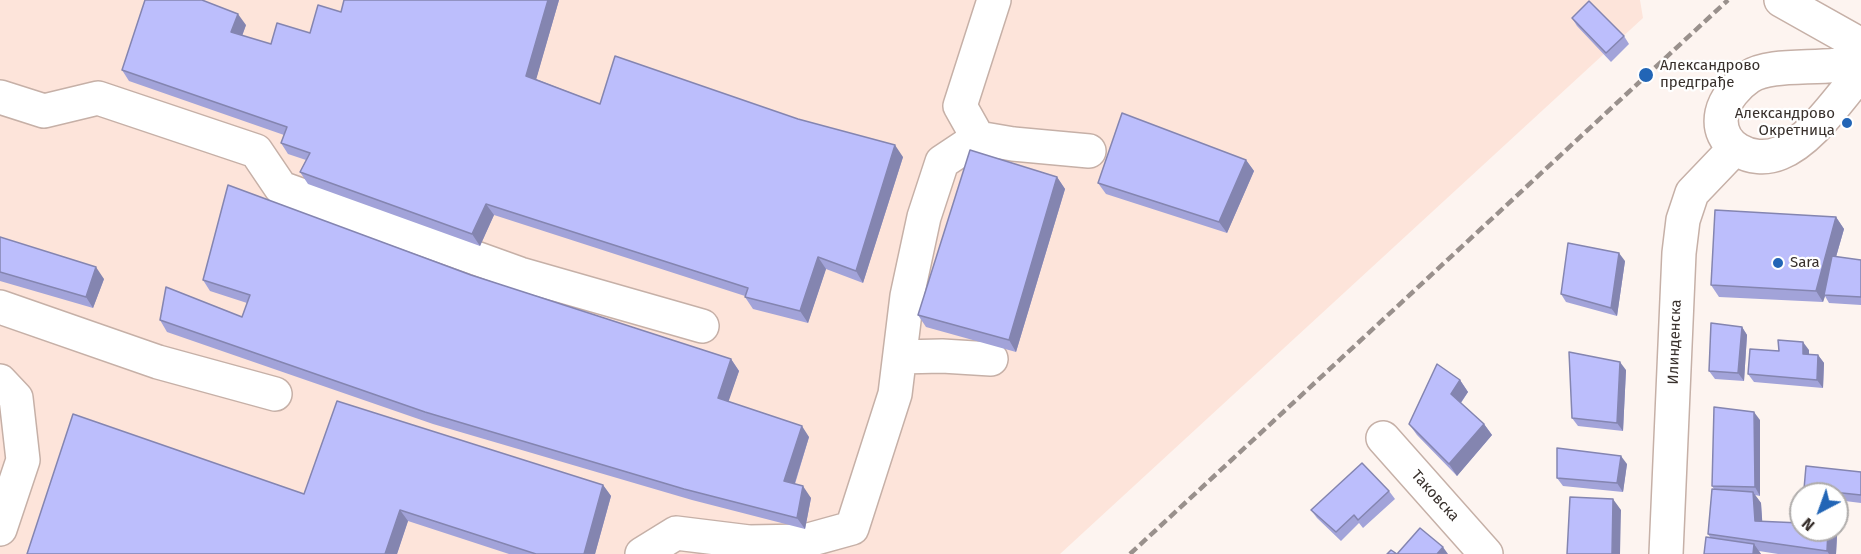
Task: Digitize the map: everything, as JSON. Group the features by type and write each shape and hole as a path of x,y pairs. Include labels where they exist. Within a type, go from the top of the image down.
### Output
{"street":[{"path":"978,138 960,106 994,0"},
{"path":"1781,0 1861,45"},
{"path":"1861,60 1846,66 1764,70 1750,76 1737,87 1722,113 1722,126 1727,138 1746,156 1760,158 1782,153 1810,132 1861,73"},
{"path":"0,97 44,111 98,98 256,151 281,188 520,274 702,326"},
{"path":"642,554 676,533 749,542 805,541 852,528 895,394 907,296 924,217 942,162 978,138 1013,144 1089,151"},
{"name":"Илинденска","path":"1666,554 1679,253 1683,220 1692,194 1735,148"},
{"path":"0,306 158,362 275,394"},
{"path":"900,357 942,356 991,359"},
{"path":"0,381 16,398 23,460 0,529"},
{"name":"Таковска","path":"1383,438 1486,554"}],"shaded area":[{"path":"0,0 1640,0 1643,18 1060,554 0,554"}],"building":[{"path":"145,0 202,0 238,14 231,32 271,44 277,23 310,33 318,5 341,12 344,0 548,0 526,76 600,104 615,56 798,119 895,145 856,271 818,257 800,311 745,297 748,288 486,204 472,234 300,172 310,153 281,143 287,127 122,70"},
{"path":"1589,1 1624,36 1606,53 1572,18"},
{"path":"1122,113 1246,160 1219,222 1098,183"},
{"path":"970,150 1057,177 1009,340 918,315"},
{"path":"228,185 471,275 731,359 718,398 802,426 784,481 803,486 797,518 684,489 425,412 160,320 166,287 242,317 250,295 203,280"},
{"name":"Sara","path":"1715,210 1836,217 1816,291 1711,285"},
{"path":"0,237 96,267 86,297 0,272"},
{"path":"1568,243 1619,253 1611,308 1561,294"},
{"path":"1832,256 1861,260 1861,297 1824,295"},
{"path":"1711,323 1742,327 1738,373 1709,371"},
{"path":"1778,340 1803,342 1803,354 1818,355 1817,380 1748,374 1750,349 1779,351"},
{"path":"1569,352 1620,362 1617,423 1572,418"},
{"path":"1437,364 1460,380 1451,394 1484,424 1449,464 1409,424"},
{"path":"337,401 603,485 584,554 536,554 400,510 385,554 27,554 73,414 304,494"},
{"path":"1714,407 1754,412 1755,487 1712,486"},
{"path":"1557,448 1621,456 1617,483 1557,478"},
{"path":"1362,463 1389,491 1358,520 1354,515 1336,532 1311,510"},
{"path":"1806,466 1861,472 1861,495 1849,494 1849,482 1805,482"},
{"path":"1712,489 1753,492 1755,521 1789,522 1789,542 1827,542 1827,551 1708,534"},
{"path":"1570,497 1613,499 1612,554 1567,554"},
{"path":"1420,528 1443,547 1437,554 1397,554"},
{"path":"1706,537 1754,544 1753,554 1704,554"}],"railway":[{"path":"1130,554 1728,0"}],"place":[{"name":"Александрово предграђе","path":"1646,75"},
{"name":"Александрово Окретница","path":"1847,123"},
{"name":"Sara","path":"1778,263"}]}
